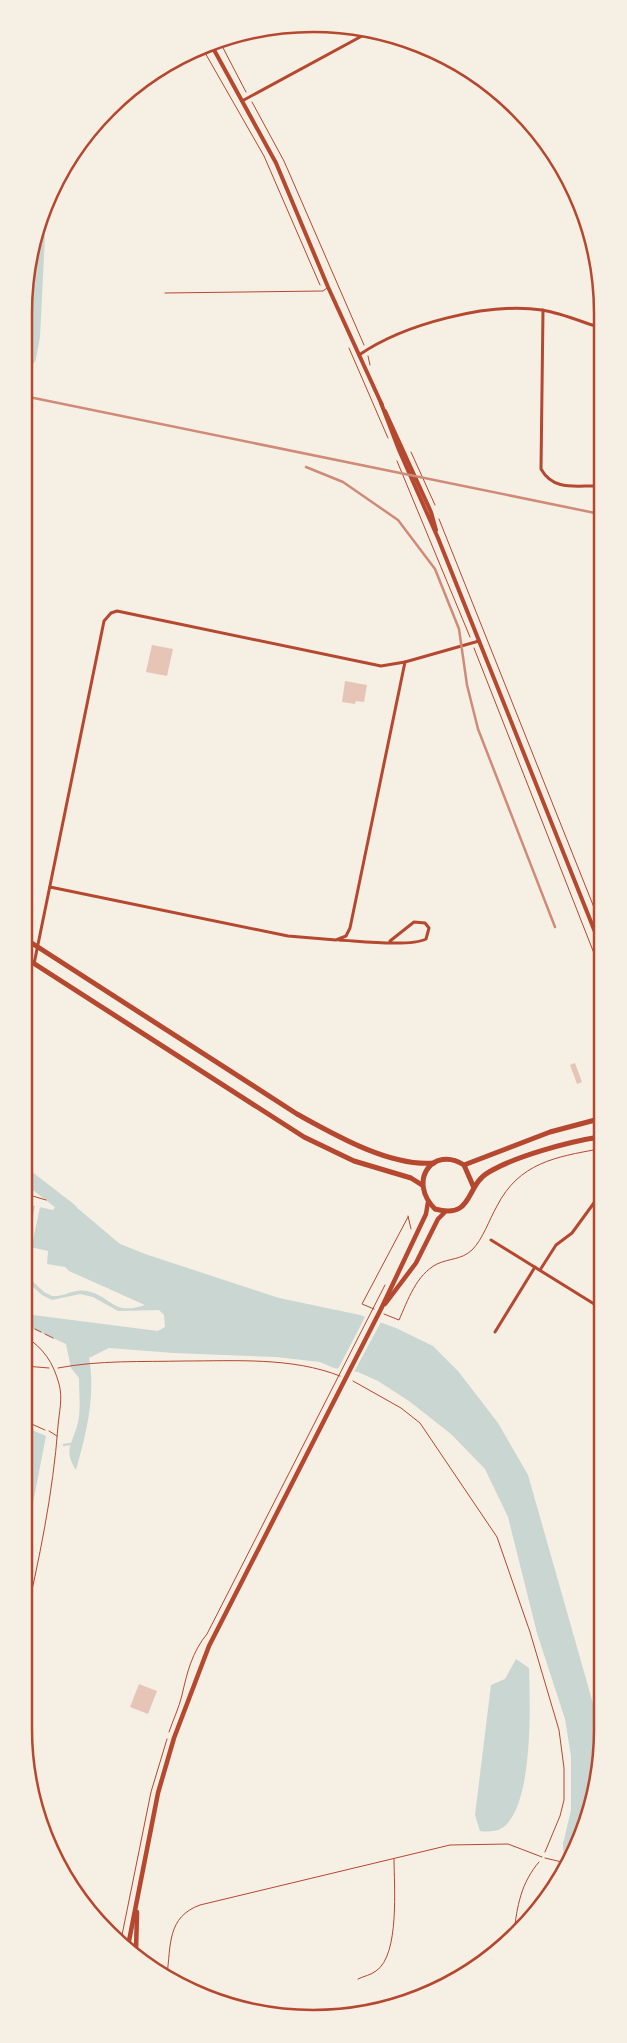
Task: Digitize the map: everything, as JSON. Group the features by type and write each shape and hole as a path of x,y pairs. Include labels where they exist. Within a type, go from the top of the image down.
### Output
{"main road":[{"path":"32,943 289,1108 341,1138 410,1164 434,1163 450,1159 464,1165 474,1188"},
{"path":"34,964 304,1137 336,1154 411,1178 422,1185"},
{"path":"464,1165 550,1132 594,1120"},
{"path":"381,1310 416,1263 438,1219 445,1212 459,1208 467,1203 480,1178 489,1172 544,1150 594,1138"},
{"path":"434,1163 424,1174 422,1185 428,1202 435,1209 445,1212"},
{"path":"129,1942 158,1793 174,1738 209,1646 381,1310 426,1214 428,1202"},
{"path":"136,1947 137,1901"}],"street":[{"path":"242,101 361,37"},
{"path":"214,51 276,163 358,355 416,477 431,512 438,538 594,929"},
{"path":"358,355 420,326 477,312 515,309 543,310 594,326"},
{"path":"543,310 541,469 546,478 556,485 594,486"},
{"path":"34,964 104,621 111,613 117,611 381,666 405,662 480,641"},
{"path":"336,940 346,936 350,928 405,662"},
{"path":"50,887 288,936 336,940 420,942 426,939 429,928 425,923 414,922 390,941"},
{"path":"540,1270 556,1245 572,1233 594,1203"},
{"path":"492,1240 594,1304"},
{"path":"495,1332 535,1267"}],"lane":[{"path":"165,294 323,291 328,287"},
{"path":"32,1196 46,1200"},
{"path":"32,1341 42,1348 54,1369 60,1386 55,1465 32,1590"},
{"path":"49,1431 58,1437"},
{"path":"168,1970 175,1923 181,1914 190,1908 450,1845 508,1844 542,1857"},
{"path":"358,1979 378,1971 391,1947 393,1934 394,1859"}],"path":[{"path":"206,54 264,156 323,291"},
{"path":"348,346 387,438"},
{"path":"396,458 472,643 594,953"},
{"path":"399,1320 405,1304 424,1274 438,1264 463,1257 473,1249 501,1197 518,1177 538,1164 594,1150"},
{"path":"362,1304 408,1216 411,1231"},
{"path":"334,1382 386,1282"},
{"path":"35,1329 41,1332"},
{"path":"45,1334 53,1338"},
{"path":"32,1367 54,1369 67,1366 141,1360 274,1363 302,1365 342,1377"},
{"path":"350,1380 400,1408 420,1424 497,1537 530,1632 559,1730 564,1768 564,1800 560,1816 542,1857 529,1873 518,1900 515,1925"},
{"path":"32,1424 49,1431"},
{"path":"542,1857 561,1862"}],"shaded area":[{"path":"58,1195 61,1198 63,1196 120,1244 148,1255 279,1298 360,1315 396,1328 433,1346 458,1371 498,1423 528,1475 594,1707 594,1748 589,1784 580,1820 564,1858 563,1844 571,1810 571,1756 565,1719 537,1633 508,1517 485,1469 451,1434 409,1401 378,1381 358,1372 334,1368 320,1362 276,1357 109,1348 89,1358 91,1401 76,1470 69,1451 79,1417 79,1378 71,1368 66,1344 32,1328 32,1315 158,1331 165,1327 164,1315 159,1310 118,1311 93,1297 80,1294 52,1300 42,1295 32,1286 32,1281 44,1292 52,1296 82,1290 96,1294 119,1307 134,1308 145,1305 69,1271 65,1267 47,1264 48,1251 32,1247 32,1205 53,1210 58,1203 54,1200"},
{"path":"32,1430 46,1436 32,1504"},
{"path":"516,1659 529,1668 530,1705 525,1777 520,1799 512,1817 500,1829 480,1831 475,1815 491,1685 505,1679"}],"pier":[{"path":"35,1206 40,1207 32,1245 32,1222"},
{"path":"366,1315 382,1320 353,1374 337,1371"}],"building":[{"path":"152,645 173,649 167,676 146,672"},
{"path":"345,681 367,685 364,702 356,701 355,704 342,702"},
{"path":"575,1063 582,1082 577,1084 570,1065"},
{"path":"139,1684 157,1691 148,1714 130,1707"}],"waterway":[{"path":"32,342 36,269"},
{"path":"32,1181 70,1210"},
{"path":"64,1445 70,1444"}],"railway":[{"path":"32,398 594,513"},
{"path":"306,467 343,482 398,520 435,569 459,629 467,685 478,729 555,927"}]}
